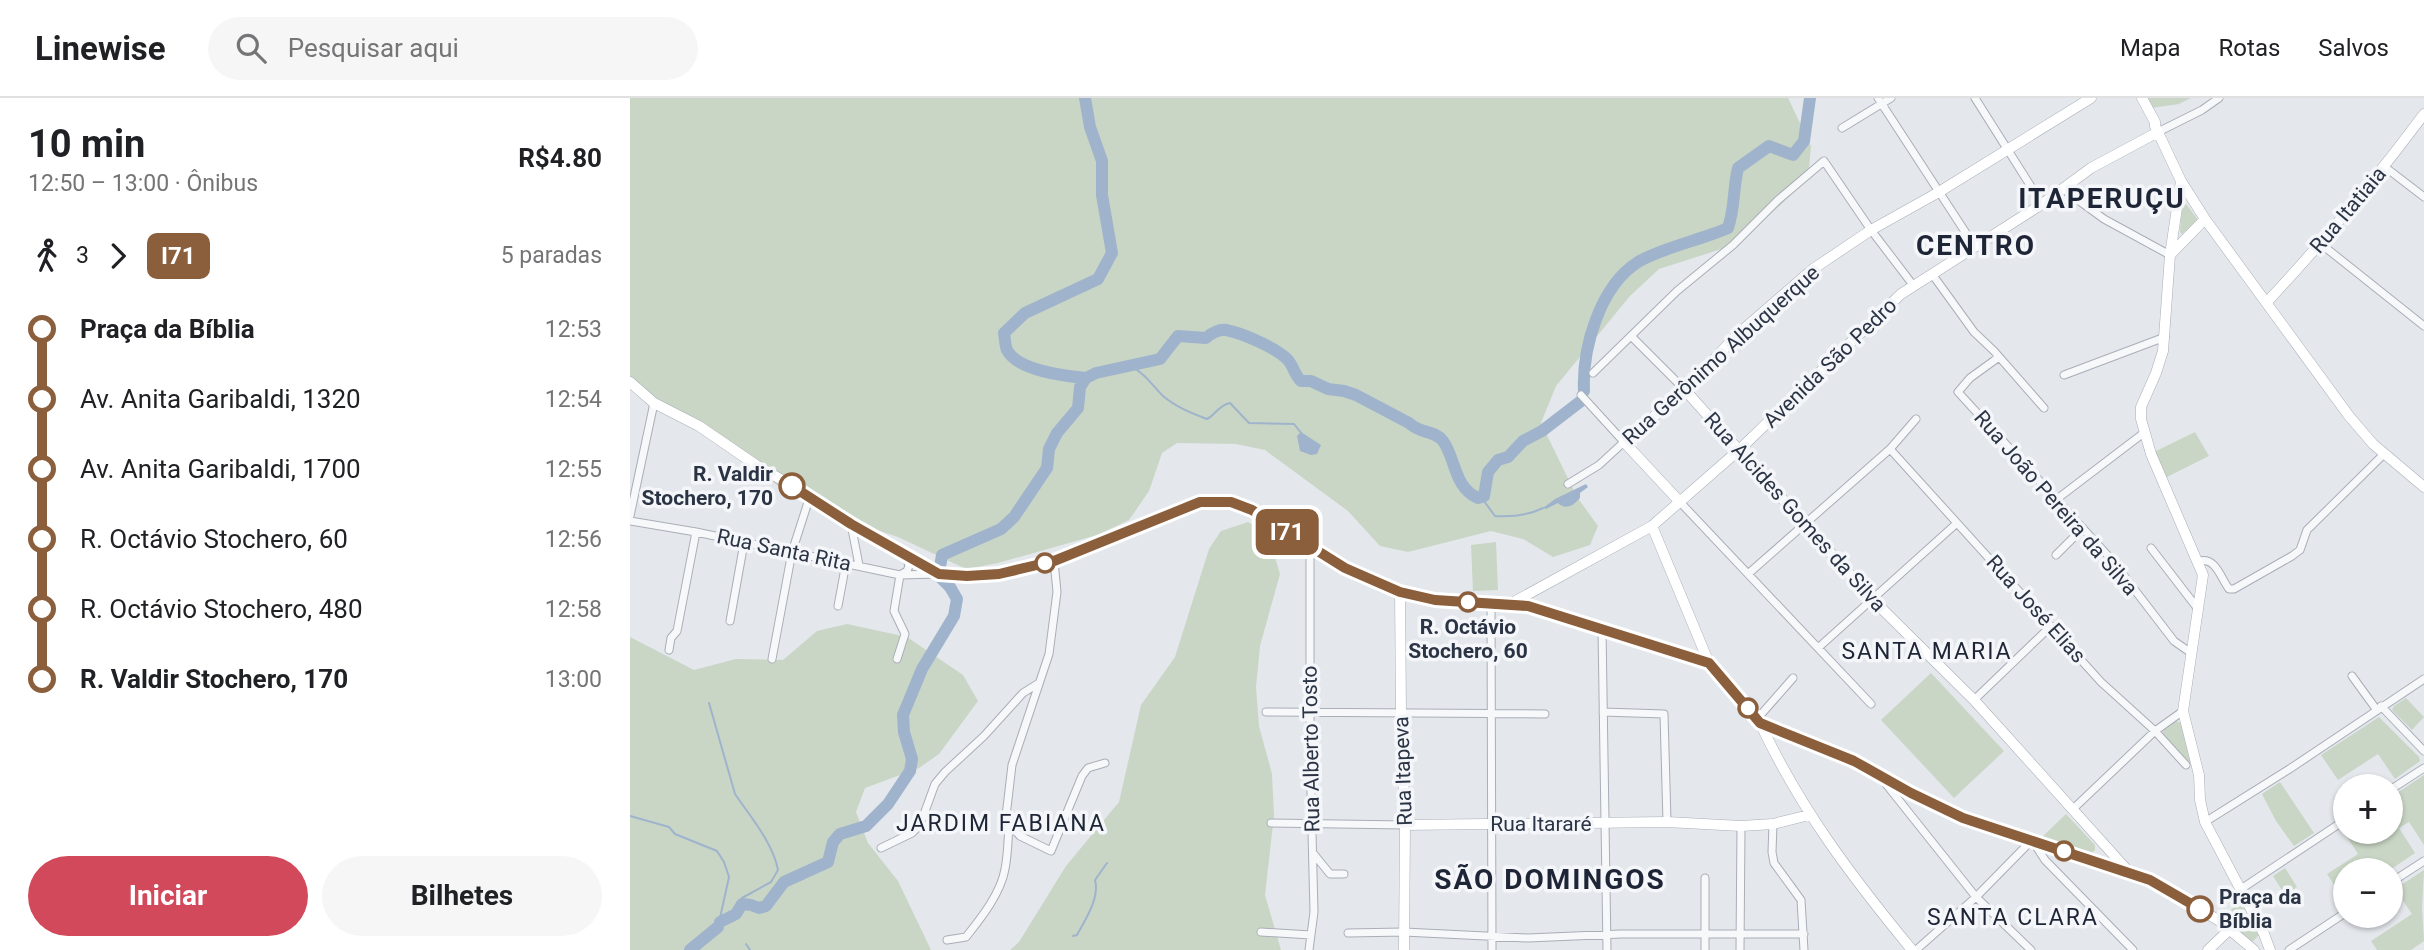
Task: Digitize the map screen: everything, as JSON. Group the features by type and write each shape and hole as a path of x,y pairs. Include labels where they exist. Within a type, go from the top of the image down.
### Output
{"street":[{"path":"1842,128 1879,101 1891,98"},
{"path":"1975,98 2042,204"},
{"name":"Rua Gerônimo Albuquerque","path":"1568,484 1599,465 1685,390 1737,335 1813,269 1871,230 1939,192 2091,98"},
{"path":"2135,98 2150,124 2156,129"},
{"path":"2142,98 2181,181 2205,219 2349,416 2384,454 2424,487"},
{"path":"2156,129 2202,110 2220,98"},
{"path":"1879,101 1975,247"},
{"name":"Rua Itatiaia","path":"2267,302 2321,244 2385,167 2424,114"},
{"name":"Avenida São Pedro","path":"1511,604 1652,526 1739,450 1913,285 2156,129"},
{"path":"1593,373 1677,291 1746,233 1778,200 1824,161 1913,285"},
{"path":"2385,167 2424,197"},
{"path":"2181,181 2170,255 2161,361 2141,407 2141,419 2151,454 2199,561 2204,582 2183,711 2199,775 2200,800 2205,822 2270,950"},
{"path":"2063,189 2104,219 2170,255"},
{"path":"2170,255 2205,219"},
{"path":"2321,244 2424,326"},
{"path":"1932,274 1973,332 2044,408"},
{"name":"Rua Alcides Gomes da Silva","path":"1631,336 1685,390 1871,598 1973,700 2130,873"},
{"path":"2064,375 2165,337"},
{"name":"Rua João Pereira da Silva","path":"1999,357 1958,392 2111,559 2174,641 2191,653"},
{"path":"630,382 654,403 699,426 851,524 939,574 987,575 1054,561 1175,511 1215,500 1231,502 1252,510 1362,577 1400,592 1435,600 1537,608 1602,634 1709,663"},
{"path":"1581,395 1871,704"},
{"path":"630,519 654,403"},
{"path":"1748,574 1890,449 1916,419"},
{"path":"2057,499 2145,432"},
{"name":"Rua José Elias","path":"1890,449 2101,681 2186,765"},
{"path":"2199,561 2208,559 2212,562 2229,589 2234,589 2292,556 2300,550 2307,530 2384,454"},
{"path":"772,659 792,552 810,496"},
{"name":"Rua Santa Rita","path":"630,519 900,575 939,574"},
{"path":"1818,648 1957,523"},
{"path":"851,524 859,565"},
{"path":"1652,526 1709,663 1759,721 1774,754 1809,814 1845,865 1914,950 1976,897 2032,840"},
{"path":"2056,555 2083,528"},
{"path":"669,650 671,638 677,631 696,532"},
{"path":"730,621 744,543"},
{"name":"Rua Alberto Tosto","path":"1309,950 1314,912 1310,547"},
{"path":"2151,548 2198,610"},
{"path":"897,659 905,634 894,611 900,575 907,571 909,566 906,556"},
{"path":"947,940 966,937 979,920 1005,872 1009,824 1006,806 1012,765 1049,654 1055,615 1057,576 1054,561"},
{"path":"838,606 846,563"},
{"path":"1533,591 1531,599 1537,608"},
{"name":"Rua Itapeva","path":"1400,592 1405,825 1404,950"},
{"path":"1491,604 1492,950"},
{"path":"1973,700 2051,626"},
{"path":"1602,634 1607,950"},
{"path":"1682,655 1698,654 1699,639"},
{"path":"2352,676 2379,708 2424,751"},
{"path":"1759,721 1793,678"},
{"path":"2205,822 2424,679"},
{"path":"881,848 912,833 920,825 935,784 945,772 984,736 1018,698 1040,683"},
{"path":"2072,810 2155,732 2183,711"},
{"path":"1266,712 1545,714"},
{"path":"1603,712 1664,714 1667,822"},
{"path":"1759,721 1854,761 1963,818 2150,880 2218,920 2252,947 2262,947 2264,934"},
{"path":"1774,754 1775,741 1786,734"},
{"path":"1009,824 1020,836 1051,851 1082,776 1088,768 1105,763"},
{"path":"2403,782 2424,768"},
{"path":"1880,776 1976,897 2031,950"},
{"path":"1901,805 1902,795 1911,793"},
{"name":"Rua Itararé","path":"1271,823 1405,825 1667,822 1741,826 1773,824 1809,814"},
{"path":"1773,824 1774,863 1801,900 1804,950"},
{"path":"1740,950 1741,826"},
{"path":"2241,889 2333,828"},
{"path":"2032,840 2045,860 2133,950"},
{"path":"2089,859 2104,844"},
{"path":"1313,853 1331,874 1344,874"},
{"path":"2403,875 2424,861"},
{"path":"1705,878 1705,950"},
{"path":"2289,950 2333,921"},
{"path":"2208,950 2229,930"},
{"path":"1261,932 1311,935"},
{"path":"1348,933 1404,932 1491,938 1804,934"}],"green space":[{"path":"630,98 1788,98 1811,146 1808,179 1740,243 1659,269 1630,296 1556,386 1541,423 1577,497 1598,526 1590,545 1553,557 1523,539 1491,531 1408,552 1380,546 1348,511 1265,450 1236,444 1177,443 1162,453 1149,491 1129,520 1097,535 998,563 966,569 898,537 820,511 781,488 630,380"},
{"path":"2140,98 2191,98 2179,104 2151,108"},
{"path":"2186,204 2198,220 2182,234 2182,206"},
{"path":"2195,432 2209,456 2165,478 2154,452"},
{"path":"1248,522 1268,534 1280,574 1260,646 1256,687 1259,726 1272,774 1274,815 1265,895 1281,950 1010,950 1019,942 1066,866 1119,802 1141,705 1175,657 1209,549 1221,531"},
{"path":"1496,542 1498,590 1473,591 1471,545"},
{"path":"847,624 907,637 963,675 978,701 939,754 919,768 865,788 856,812 868,843 898,881 931,950 630,950 630,637 694,670 736,659 783,660 817,631"},
{"path":"1931,673 2004,751 1954,798 1881,720"},
{"path":"2406,698 2424,717 2412,730 2392,710"},
{"path":"2379,717 2420,761 2402,774 2392,774 2378,754 2347,774 2334,774 2321,755"},
{"path":"2176,721 2181,723 2191,764 2163,735 2163,731"},
{"path":"2424,775 2424,845 2409,822 2403,826 2403,789"},
{"path":"2280,782 2314,833 2294,846 2276,821 2262,794"},
{"path":"2066,814 2095,845 2095,850 2089,855 2040,839"},
{"path":"2403,834 2415,853 2403,861 2403,858 2352,858 2358,854 2352,844 2403,844"},
{"path":"2285,868 2297,887 2285,895 2273,876"},
{"path":"2333,870 2333,883 2327,874"},
{"path":"2424,870 2424,941 2411,950 2377,950 2371,941 2391,928 2403,928 2403,920 2412,914 2403,901 2403,884"},
{"name":"Praça da Bíblia","path":"2239,900 2259,935 2252,942 2225,918"}],"water":[{"path":"1301,432 1321,445 1317,454 1300,451 1297,436"},
{"path":"1586,484 1588,487 1580,493 1580,498 1573,505 1564,507 1558,503 1543,508 1555,499"}],"waterway":[{"path":"1085,98 1090,127 1102,161 1102,195 1112,253 1098,279 1025,313 1004,333 1007,350 1021,363 1043,371 1086,378"},
{"path":"1584,391 1590,338 1596,319 1613,286 1625,273 1647,257 1728,228 1738,168 1769,146 1793,155 1804,141 1810,98"},
{"path":"940,567 942,555 1001,529 1014,517 1047,468 1049,449 1057,433 1078,408 1080,387 1086,378 1096,373 1160,359 1178,336 1206,338 1223,330 1249,337 1286,358 1301,381 1311,381 1328,389 1356,395 1418,429 1436,435 1447,448 1464,487 1478,498 1484,496 1488,472 1498,460 1508,457 1523,441 1542,431 1581,401"},
{"path":"1130,366 1168,400 1201,417 1207,419 1230,403 1249,423 1294,424 1302,434"},
{"path":"1481,497 1495,516 1519,515 1543,508"},
{"path":"720,922 736,914 742,904 759,908 766,906 784,882 828,862 833,842 840,834 866,826 888,804 910,771 912,759 904,732 903,715 922,669 954,616 957,599 939,576"},
{"path":"709,703 735,794 766,840 778,870 771,882 742,898 742,904"},
{"path":"630,816 669,827 675,834 717,851 729,877 718,927"},
{"path":"1073,936 1077,935 1091,909 1095,880 1107,863"},
{"path":"690,950 718,927"},
{"path":"746,944 750,950"}],"bus line":[{"name":"I71","path":"792,486 851,524 939,574 967,576 999,574 1054,561 1200,502 1231,502 1272,521 1345,568 1400,592 1435,600 1528,606 1709,663 1760,723 1854,761 1963,818 2150,880 2200,909"}],"place":[{"name":"R. Valdir Stochero, 170","path":"792,486"},
{"name":"R. Octávio Stochero, 60","path":"1468,602"},
{"name":"Praça da Bíblia","path":"2200,909"}],"district":[{"name":"ITAPERUÇU","path":"2102,198"},
{"name":"CENTRO","path":"1976,245"},
{"name":"SANTA MARIA","path":"1927,651"},
{"name":"JARDIM FABIANA","path":"1001,823"},
{"name":"SÃO DOMINGOS","path":"1550,879"},
{"name":"SANTA CLARA","path":"2013,917"}]}
